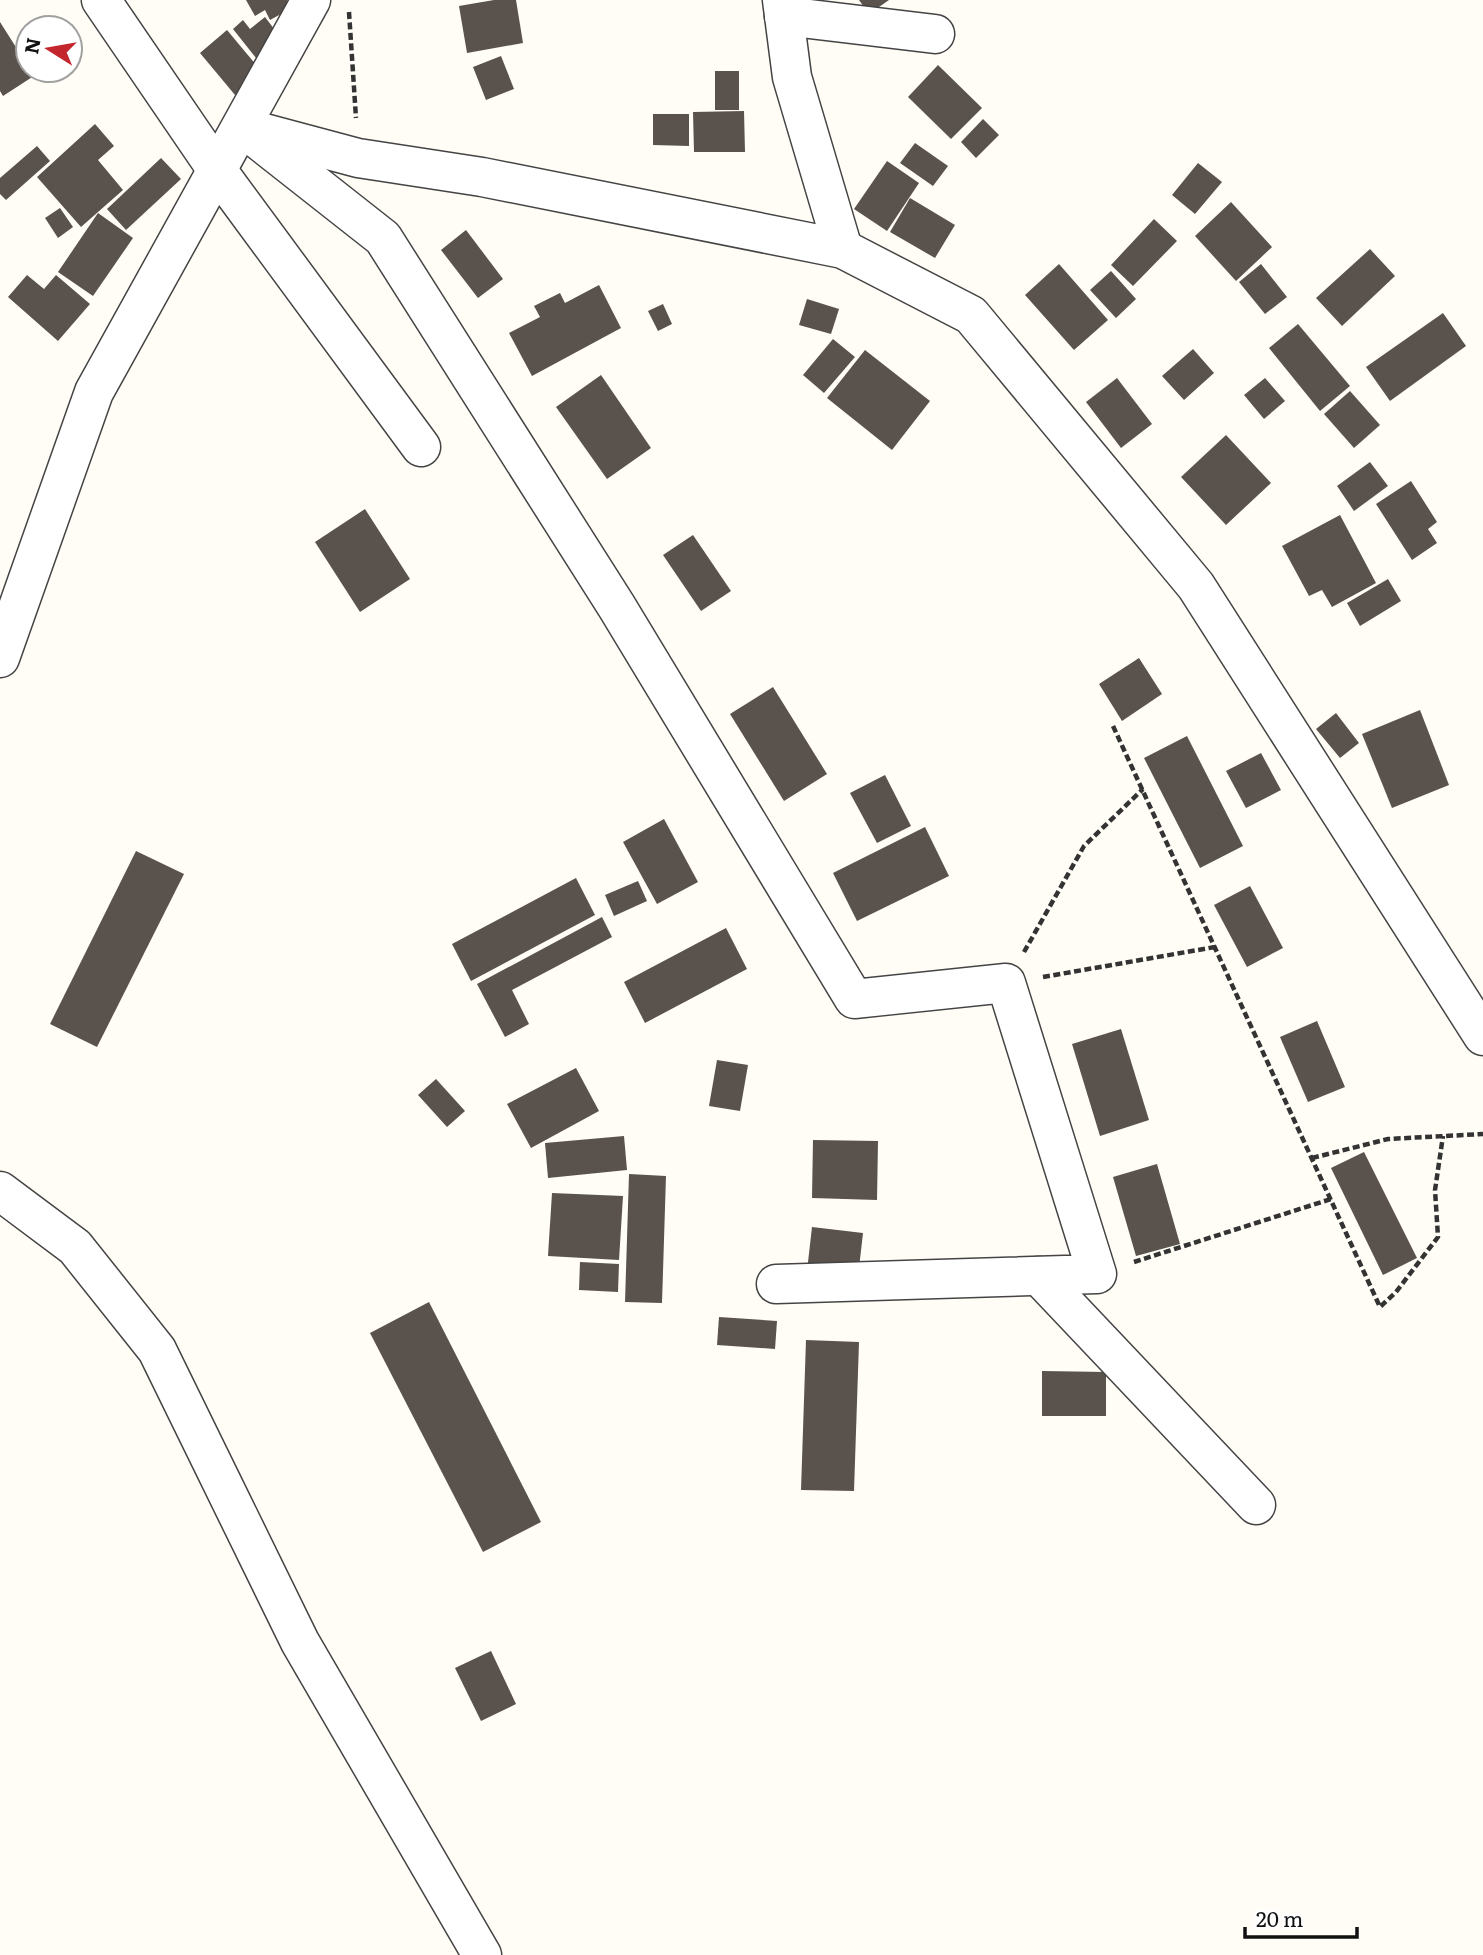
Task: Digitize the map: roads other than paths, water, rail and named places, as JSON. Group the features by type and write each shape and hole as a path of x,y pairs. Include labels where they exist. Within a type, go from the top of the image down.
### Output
{"street":[{"path":"101,0 217,170 421,447"},
{"path":"0,658 94,393 311,0"},
{"path":"843,249 792,77 783,8 935,34"},
{"path":"242,127 358,158 482,177 843,249 971,315 1196,586 1483,1036"},
{"path":"242,127 383,238 617,607 854,999 1006,984 1097,1274 776,1284"},
{"path":"0,1191 75,1247 157,1350 300,1642 482,1955"},
{"path":"1038,1276 1256,1505"}]}
